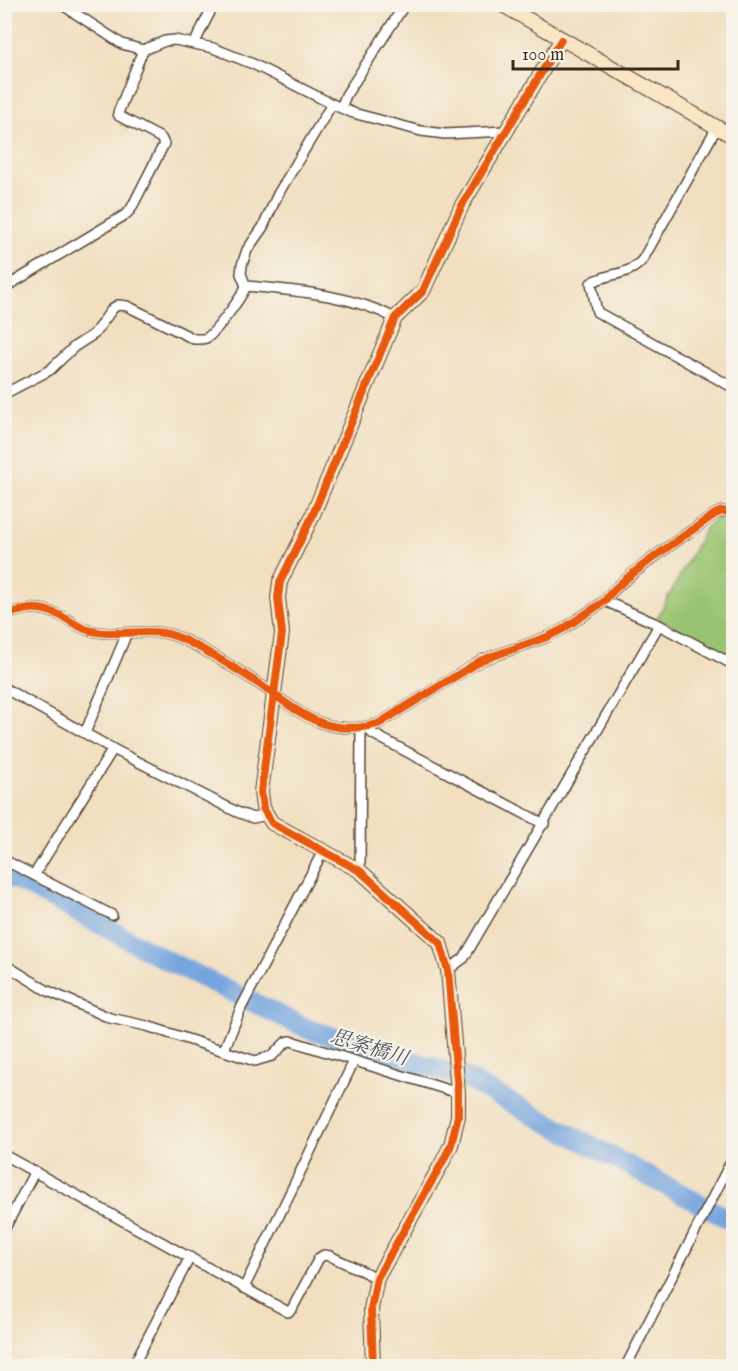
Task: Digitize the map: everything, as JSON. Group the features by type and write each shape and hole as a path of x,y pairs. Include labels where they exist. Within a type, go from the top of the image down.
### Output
{"street":[{"path":"61,4 122,44 143,50 165,41 175,40 222,51 336,106 374,119 445,134 506,131"},
{"path":"194,44 214,4"},
{"path":"246,286 241,274 247,250 263,227 278,194 405,4"},
{"path":"501,4 734,137"},
{"path":"373,1366 371,1309 377,1278 451,1145 458,1116 448,970 440,943 360,871 272,824 263,808 261,792 282,633 278,598 280,582 311,519 395,318 423,291 462,205 561,40"},
{"path":"4,288 125,215 131,209 164,144 161,138 117,113 143,50"},
{"path":"717,127 636,268 597,279 591,283 597,312 734,388"},
{"path":"246,286 322,294 362,304 395,318"},
{"path":"4,394 50,370 74,347 93,334 113,308 118,305 127,306 194,339 202,339 218,326 246,286"},
{"path":"4,615 30,607 47,610 84,629 105,634 154,631 178,637 258,683 305,717 322,724 364,728 378,724 482,660 563,629 605,601 607,596 628,578 715,514 722,511 734,513"},
{"path":"605,601 658,625 734,665"},
{"path":"448,970 464,958 658,625"},
{"path":"85,733 127,633"},
{"path":"4,688 113,749 237,812 253,818 267,815"},
{"path":"364,728 544,824"},
{"path":"360,871 364,728"},
{"path":"34,875 113,749"},
{"path":"224,1050 241,1008 323,851"},
{"path":"4,860 112,915"},
{"path":"4,964 46,990 110,1018 147,1026 255,1061 272,1056 285,1042 291,1041 458,1094"},
{"path":"244,1288 354,1062"},
{"path":"4,1155 288,1312 324,1255 377,1278"},
{"path":"626,1366 734,1156"},
{"path":"4,1230 35,1172"},
{"path":"132,1366 190,1257"}],"green space":[{"path":"719,517 733,520 733,660 657,618 706,527"}],"waterway":[{"name":"思案橋川","path":"4,873 172,963 308,1029 461,1076 734,1222"}],"cycle path":[{"path":"373,1366 371,1309 377,1278 442,1163 451,1145 458,1116 448,970 440,943 360,871 272,823 263,808 261,792 282,633 278,598 280,582 311,519 395,318 423,291 462,205 561,40"},
{"path":"4,615 26,609 39,609 53,613 82,628 97,632 169,634 220,660 314,720 342,728 359,727 378,724 482,660 563,629 605,601 611,592 638,569 715,514 722,511 734,513"}]}
